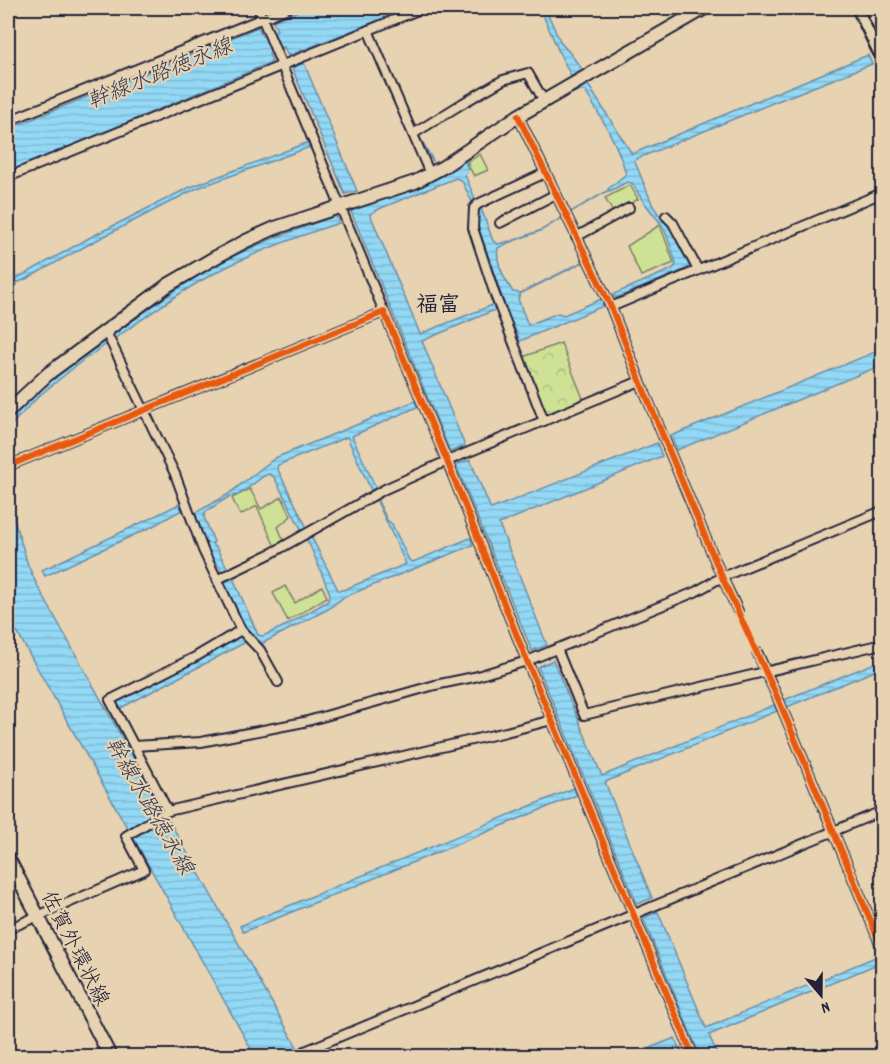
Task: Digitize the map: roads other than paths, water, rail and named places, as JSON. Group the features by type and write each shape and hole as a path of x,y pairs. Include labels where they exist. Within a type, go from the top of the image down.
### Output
{"main road":[{"path":"8,411 49,373 168,285 216,257 275,228 415,182 443,167 518,116 705,8"},
{"name":"佐賀外環状線","path":"8,858 110,1056"}],"street":[{"path":"258,8 447,461 527,661 693,1056"},
{"path":"8,121 288,8"},
{"path":"8,177 423,8"},
{"path":"856,8 882,60"},
{"path":"368,30 430,174"},
{"path":"413,134 503,80 528,73 544,101"},
{"path":"518,116 611,307 738,611"},
{"path":"544,420 495,295 473,228 474,208 478,204 545,173"},
{"path":"500,223 552,196 554,191"},
{"path":"611,307 882,193"},
{"path":"576,237 629,208"},
{"path":"666,216 673,223 698,270"},
{"path":"8,466 384,312"},
{"path":"106,332 175,474 203,550 224,576 242,630 260,651 278,682"},
{"path":"224,576 272,553 385,489 640,381"},
{"path":"134,746 201,742 304,722 527,661 695,592 722,577 882,511"},
{"path":"168,811 110,700 197,656 242,630"},
{"path":"557,649 584,715 882,644"},
{"path":"757,652 882,948"},
{"path":"8,929 144,870 126,836 168,811 552,720"},
{"path":"305,1050 882,812"}],"water":[{"name":"幹線水路徳永線","path":"306,8 409,8 288,56 284,47 269,53 272,62 8,172 8,129 258,27 262,36 277,30 273,21"},
{"path":"540,8 545,8 561,43 582,69 571,76 559,52"},
{"path":"868,55 872,64 636,159 635,162 653,206 670,228 689,267 614,297 614,294 670,270 675,267 676,263 662,225 632,183 627,182 610,191 608,189 626,174 614,141 585,91 580,90 568,94 587,83 632,154"},
{"path":"304,63 357,191 345,194 292,68"},
{"path":"309,142 310,147 195,189 8,287 8,282 188,188"},
{"path":"465,161 468,170 465,175 475,202 472,202 462,181 456,178 370,214 420,334 495,304 497,309 422,341 465,446 450,452 351,211 420,186 442,176"},
{"path":"481,208 493,241 498,244 510,242 498,248 499,265 513,292 521,293 518,299 528,325 558,313 564,315 601,299 604,301 603,306 520,341 504,303 478,226 477,214"},
{"path":"336,216 339,223 291,239 230,265 202,280 114,339 112,335 216,265 260,244"},
{"path":"106,340 108,343 40,395 8,428 8,423 34,395 58,374"},
{"path":"882,349 882,365 677,450 671,436"},
{"path":"415,401 417,407 352,436 376,488 371,490 347,437 278,465 277,468 338,590 406,564 376,499 387,520 392,524 409,560 413,562 470,538 473,545 344,597 328,609 261,644 250,634 235,608 225,583 227,580 211,556 195,513 227,495 275,458","holes":["269,474 274,477 312,550 330,594 328,601 263,636 258,635 233,578 230,579 226,571 228,569 212,543 214,542 204,517 205,512 230,496 238,495 264,476"]},
{"path":"657,443 662,456 499,524 547,645 532,651 456,465 470,460 491,509"},
{"name":"幹線水路徳永線","path":"8,499 28,565 37,585 162,809 154,815 159,822 167,817 302,1056 255,1056 133,837 141,832 137,825 128,829 8,616"},
{"path":"179,504 182,510 151,527 45,576 42,570"},
{"path":"240,636 244,643 119,709 117,706 116,702"},
{"path":"553,660 602,776 774,705 777,711 605,782 652,898 637,904 538,667"},
{"path":"882,660 882,668 787,707 784,700"},
{"path":"574,788 577,795 243,932 240,926"},
{"path":"658,912 706,1028 880,955 882,962 709,1035 718,1056 700,1056 643,918"},
{"path":"675,1038 681,1053 671,1056 629,1056"}],"waterway":[{"path":"544,109 562,98"},
{"path":"525,120 537,113"},
{"path":"506,131 516,124"},
{"path":"480,150 501,135"},
{"path":"420,138 433,161"},
{"path":"465,162 475,154"},
{"path":"569,213 609,190"},
{"path":"510,242 542,230 563,217"},
{"path":"521,293 583,262"}],"tunnel":[{"path":"738,611 757,652"}],"district":[{"name":"福富","path":"438,303"}]}
